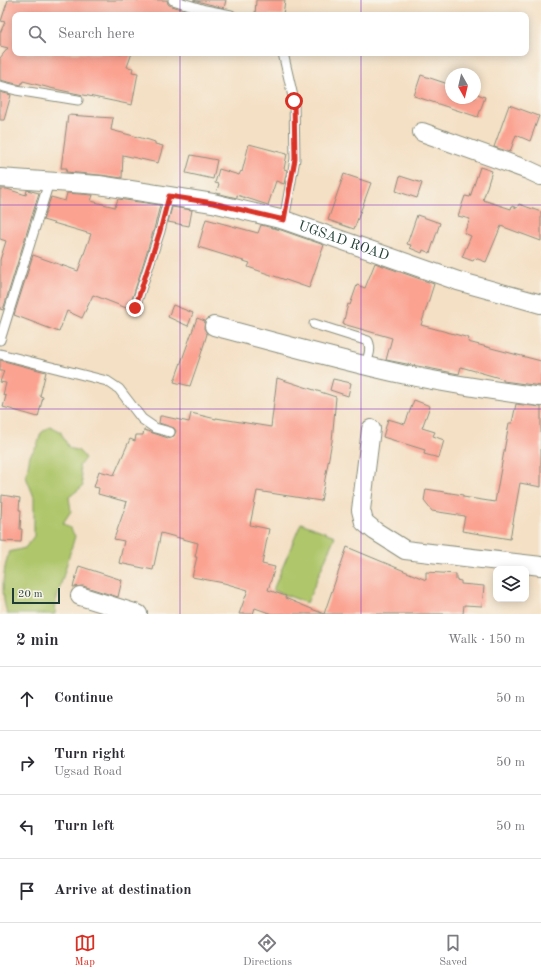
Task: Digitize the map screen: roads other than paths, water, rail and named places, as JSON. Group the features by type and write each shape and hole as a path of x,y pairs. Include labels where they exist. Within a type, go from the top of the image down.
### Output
{"street":[{"path":"422,132 521,167 541,176"},
{"name":"UGSAD ROAD","path":"0,178 99,185 213,203 284,220 458,282 541,304"},
{"path":"214,326 365,366 462,386 541,398"},
{"path":"371,428 361,510 364,522 375,531 405,550 541,566"},
{"path":"80,596 138,614"}],"lane":[{"path":"173,0 216,12"},
{"path":"284,56 294,101 296,149 284,220"},
{"path":"0,86 78,100"},
{"path":"0,340 50,182"},
{"path":"135,308 160,231 169,196"},
{"path":"314,324 368,341 370,350 365,366"},
{"path":"0,354 107,381 119,388 142,419 155,428 170,432"}]}
